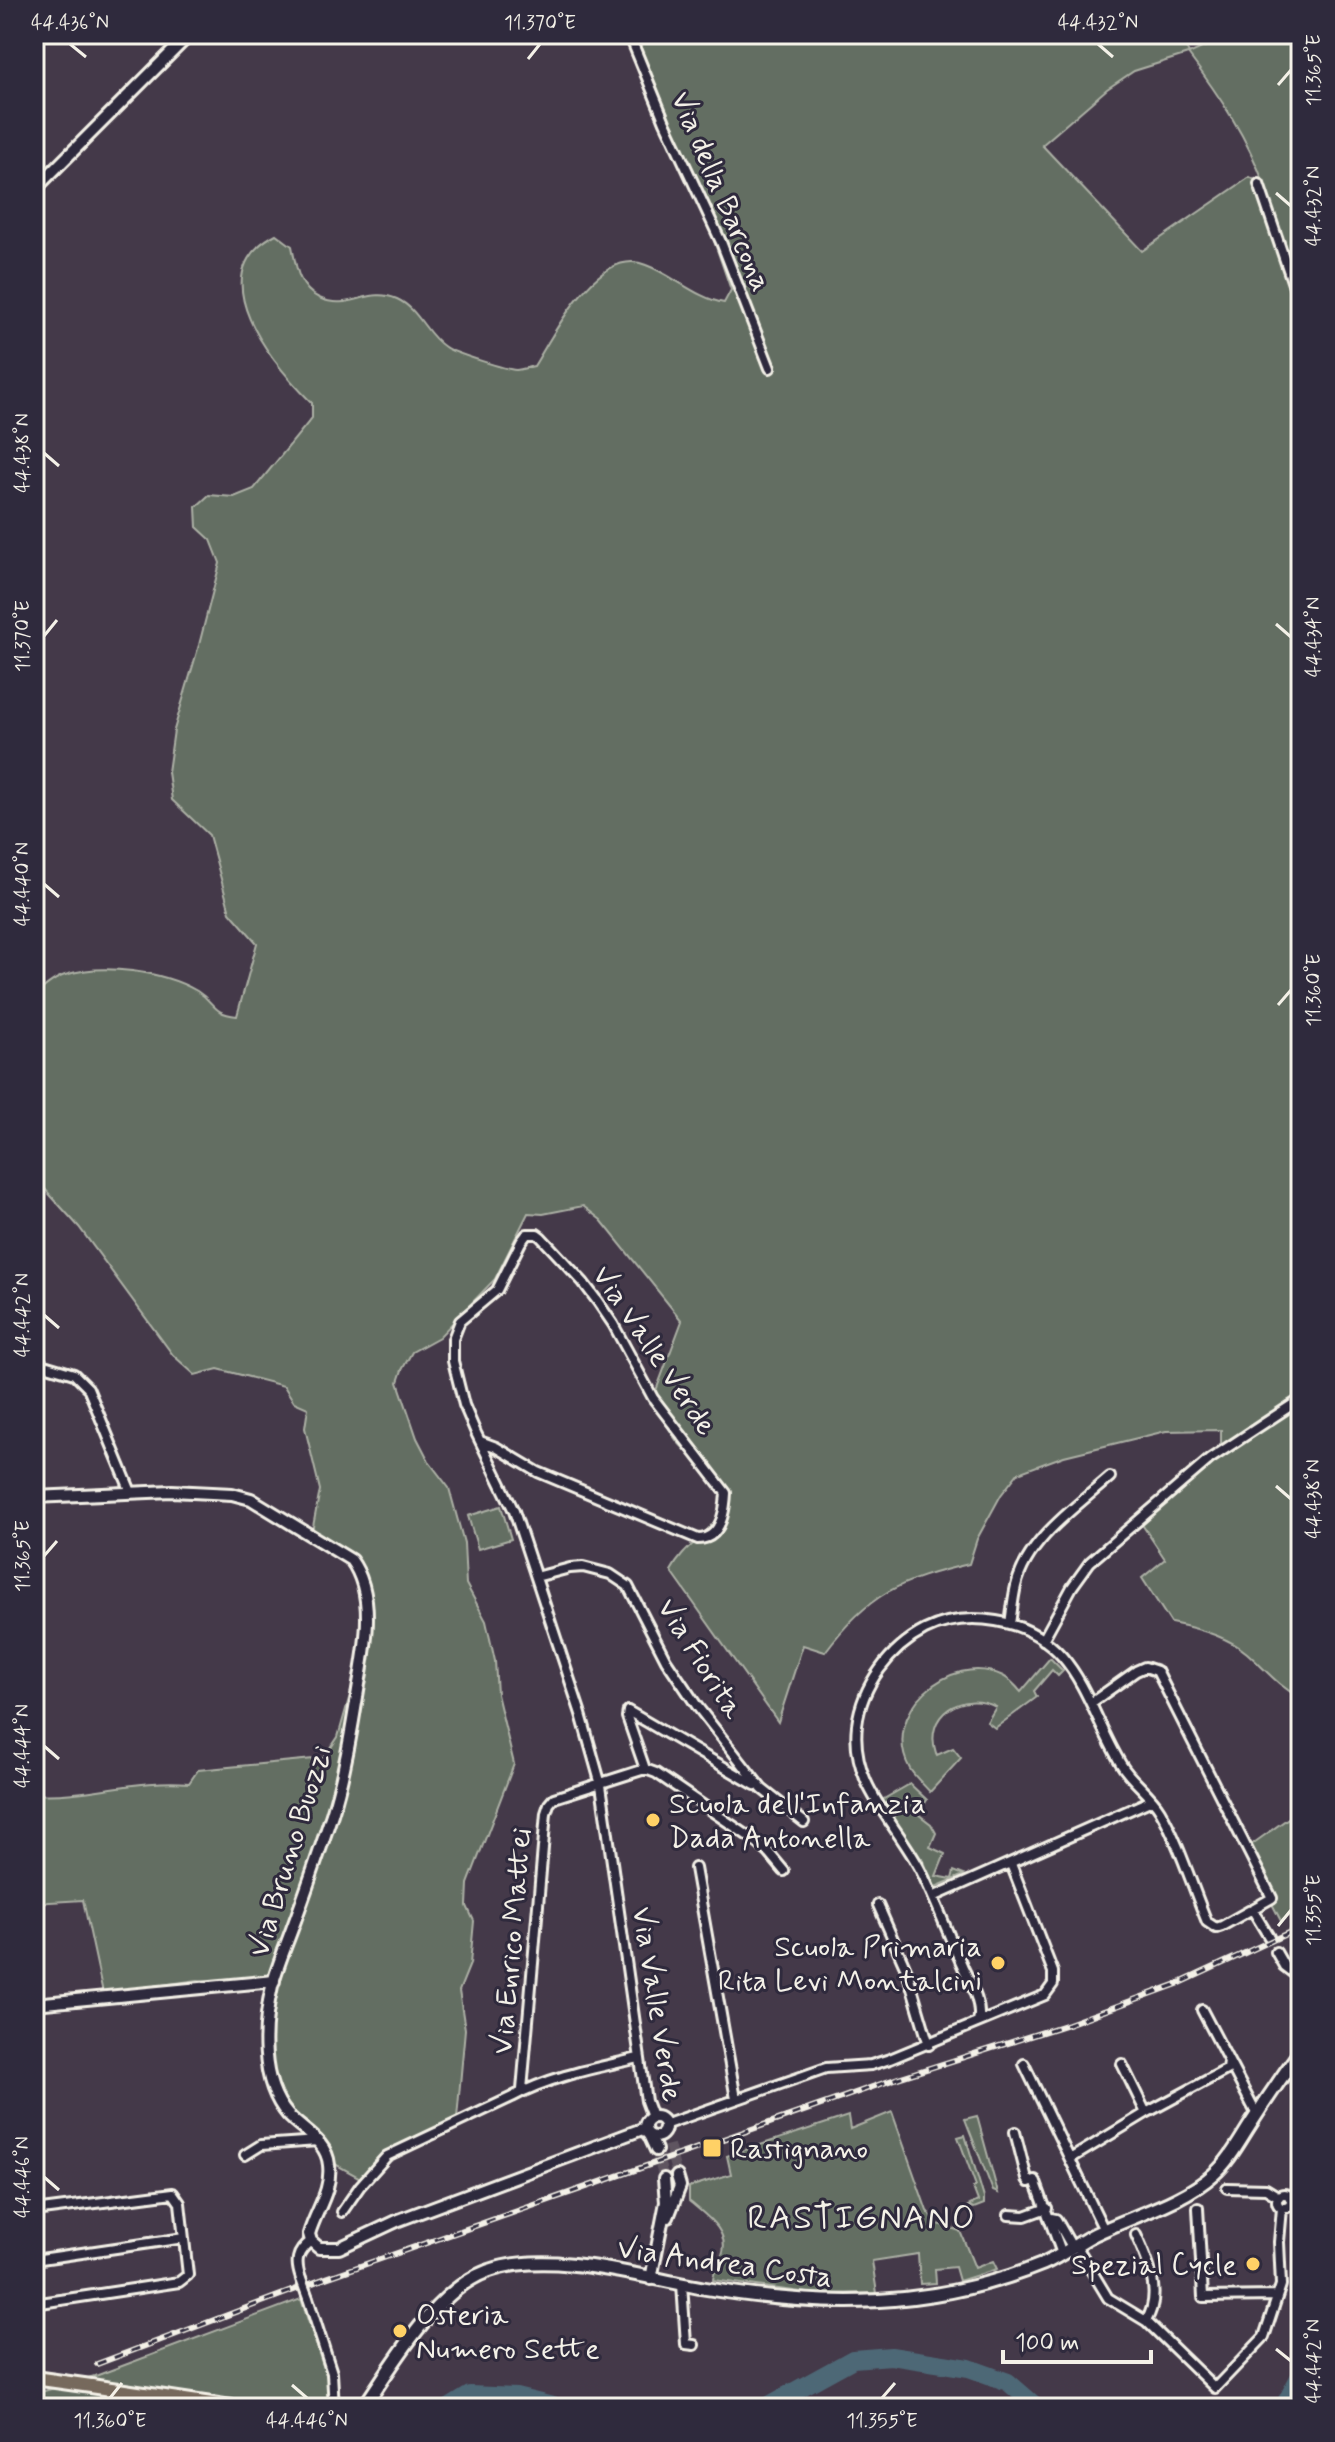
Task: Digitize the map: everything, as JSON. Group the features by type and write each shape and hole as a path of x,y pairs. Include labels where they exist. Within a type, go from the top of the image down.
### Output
{"main road":[{"name":"Via Andrea Costa","path":"363,2408 425,2322 454,2292 479,2275 506,2265 562,2263 805,2302 879,2302 965,2288 1023,2271 1104,2230 1133,2227 1195,2199 1220,2183 1224,2163 1257,2115 1296,2068 1301,2050"},
{"path":"34,2378 238,2408"}],"street":[{"path":"34,190 190,34"},
{"name":"Via della Barcona","path":"629,34 665,122 721,242 770,368"},
{"path":"1259,184 1296,293 1301,299"},
{"name":"Via Valle Verde","path":"480,1441 548,1477 698,1539 710,1537 718,1527 726,1493 653,1398 613,1324 583,1282 537,1234 531,1233 524,1238 497,1290 485,1302 466,1313 455,1329 452,1351 455,1372 464,1405 480,1441 514,1511 581,1714 601,1785 639,2058 646,2101 652,2117"},
{"path":"34,1362 74,1374 88,1388 131,1492"},
{"path":"1043,1640 1081,1573 1096,1556 1210,1459 1301,1399"},
{"path":"1010,1624 1016,1586 1029,1557 1055,1526 1110,1477"},
{"name":"Via Bruno Buozzi","path":"34,1497 211,1491 251,1499 351,1560 363,1584 367,1620 364,1658 345,1764 333,1812 274,1981 265,2026 270,2075 282,2106 318,2141 326,2154 328,2188 311,2227 311,2241 302,2248 297,2264 332,2373 334,2408"},
{"name":"Via Fiorita","path":"536,1577 583,1567 610,1574 628,1586 666,1660 697,1706 762,1789 804,1822"},
{"path":"978,2022 980,2014 971,1986 933,1897 912,1855 865,1781 857,1738 860,1711 880,1668 902,1645 938,1625 966,1619 1010,1624 1043,1640 1072,1666 1122,1767 1159,1808 1207,1922 1216,1928 1222,1926 1272,1898 1157,1671 1145,1667 1136,1671 1091,1703"},
{"path":"645,1769 627,1717 628,1711 762,1789"},
{"path":"601,1785 645,1769 656,1773 754,1840 784,1871"},
{"name":"Via Enrico Mattei","path":"522,2090 549,1804 554,1798 601,1785"},
{"path":"933,1897 1152,1800"},
{"path":"664,2128 826,2068 871,2065 929,2045 1045,1995 1053,1984 1053,1972 1011,1864"},
{"path":"695,1868 736,2099"},
{"path":"878,1905 902,1957 929,2045"},
{"path":"1252,1909 1269,1937"},
{"path":"1276,1952 1284,1966 1301,1979"},
{"path":"34,2004 274,1981"},
{"path":"1202,2010 1257,2115"},
{"path":"342,2212 368,2175 387,2156 522,2090 639,2058"},
{"path":"1070,2159 1228,2069 1229,2062"},
{"path":"1024,2064 1104,2230"},
{"path":"1122,2064 1146,2113"},
{"name":"Via Valle Verde","path":"652,2117 658,2118 669,2145"},
{"name":"Via Valle Verde","path":"652,2117 648,2120 647,2131 656,2150"},
{"name":"Via Valle Verde","path":"311,2241 322,2249 339,2248 399,2220 647,2131 659,2136 664,2128"},
{"path":"1015,2132 1027,2179 1029,2182 1035,2180 1051,2218 1049,2224 1108,2298 1146,2321 1215,2388 1264,2337 1281,2285 1279,2242 1282,2208"},
{"path":"245,2155 261,2145 318,2141"},
{"path":"663,2226 680,2186 677,2176"},
{"path":"651,2279 663,2226 666,2202 664,2179"},
{"path":"1220,2183 1266,2189 1279,2197"},
{"path":"1282,2208 1289,2206 1290,2198 1301,2186"},
{"path":"34,2211 173,2193 180,2203 188,2275 179,2282 34,2304"},
{"path":"1282,2208 1277,2203 1279,2197 1284,2194 1290,2198"},
{"path":"1195,2199 1203,2297 1277,2296"},
{"path":"1009,2215 1025,2216 1047,2208"},
{"path":"1133,2227 1150,2263 1153,2300 1146,2321"},
{"path":"34,2260 184,2238"},
{"path":"682,2284 686,2344 694,2345"}],"green space":[{"path":"624,34 1180,34 1189,54 1232,34 1301,34 1301,1698 1230,1642 1201,1630 1171,1623 1142,1578 1165,1559 1139,1520 1221,1451 1221,1430 1166,1431 1064,1456 1018,1473 1001,1495 977,1539 969,1564 923,1576 887,1592 856,1616 825,1652 803,1645 778,1722 671,1571 681,1556 711,1526 721,1507 717,1485 673,1436 654,1396 682,1321 601,1220 583,1206 543,1214 528,1213 495,1279 439,1337 412,1352 398,1382 417,1438 430,1463 449,1488 464,1543 466,1584 486,1621 495,1661 497,1694 514,1764 468,1884 467,1906 474,1921 470,1964 459,1991 465,2029 457,2118 394,2150 362,2179 333,2163 282,2113 267,2060 271,1987 198,1980 103,1993 83,1900 34,1903 34,1794 73,1793 150,1783 189,1783 198,1770 324,1758 338,1737 358,1667 362,1595 357,1574 345,1558 311,1537 320,1490 305,1428 308,1408 294,1402 284,1386 218,1369 195,1375 173,1355 79,1227 34,1177 34,996 52,981 80,971 132,971 183,984 203,995 218,1010 237,1016 257,943 230,912 209,835 172,800 168,772 174,730 220,563 211,540 197,527 196,507 209,495 234,497 254,489 312,418 312,403 262,343 250,319 243,295 243,272 254,251 276,234 292,246 302,282 319,298 330,302 377,295 397,299 411,309 445,347 516,370 534,366 566,315 595,280 611,268 628,262 646,265 704,296 724,303 731,290 712,235","holes":["1188,54 1222,101 1265,187 1250,177 1142,251 1042,145 1107,89 1134,71"]},
{"path":"501,1506 511,1539 478,1549 468,1516"},
{"path":"1050,1658 1063,1671 1058,1676 1052,1670 1034,1691 1037,1697 995,1728 987,1722 996,1707 983,1703 959,1704 940,1717 933,1739 937,1755 953,1748 961,1758 930,1792 910,1769 903,1748 904,1728 912,1709 925,1692 942,1679 962,1672 983,1670 1003,1676 1021,1692"},
{"path":"910,1784 927,1800 918,1814 931,1824 936,1833 930,1847 945,1854 936,1876 952,1879 954,1871 964,1875 933,1888 923,1858 919,1859 882,1800"},
{"path":"1301,1809 1301,1908 1281,1921 1244,1850"},
{"path":"892,2112 927,2211 938,2224 960,2231 975,2268 993,2261 997,2269 959,2281 955,2267 935,2269 936,2283 920,2284 918,2254 872,2261 877,2293 816,2294 713,2280 722,2255 723,2238 715,2224 689,2201 689,2187 731,2174 727,2156 848,2116 850,2129"},
{"path":"977,2116 998,2193 993,2191 965,2119"},
{"path":"965,2135 984,2198 984,2204 974,2208 968,2206 978,2201 973,2188 976,2186 958,2137"},
{"path":"301,2299 332,2393 331,2408 34,2408 34,2394 98,2375"}],"waterway":[{"path":"764,2408 853,2359 891,2356 969,2368 1008,2382 1038,2408"},
{"path":"1283,2408 1301,2374"},
{"path":"449,2408 470,2395 516,2397 561,2408"},
{"path":"1287,2402 1301,2408"}],"tunnel":[{"path":"669,2145 677,2176"},
{"path":"656,2150 664,2179"}],"railway":[{"path":"97,2364 326,2278 898,2078 1068,2024 1180,1983 1301,1927"}],"place":[{"name":"Scuola dell'Infanzia Dada Antonella","path":"653,1820"},
{"name":"Scuola Primaria Rita Levi Montalcini","path":"998,1963"},
{"name":"Rastignano","path":"712,2148"},
{"name":"Spezial Cycle","path":"1253,2264"},
{"name":"Osteria Numero Sette","path":"400,2331"}],"district":[{"name":"RASTIGNANO","path":"862,2216"}]}
